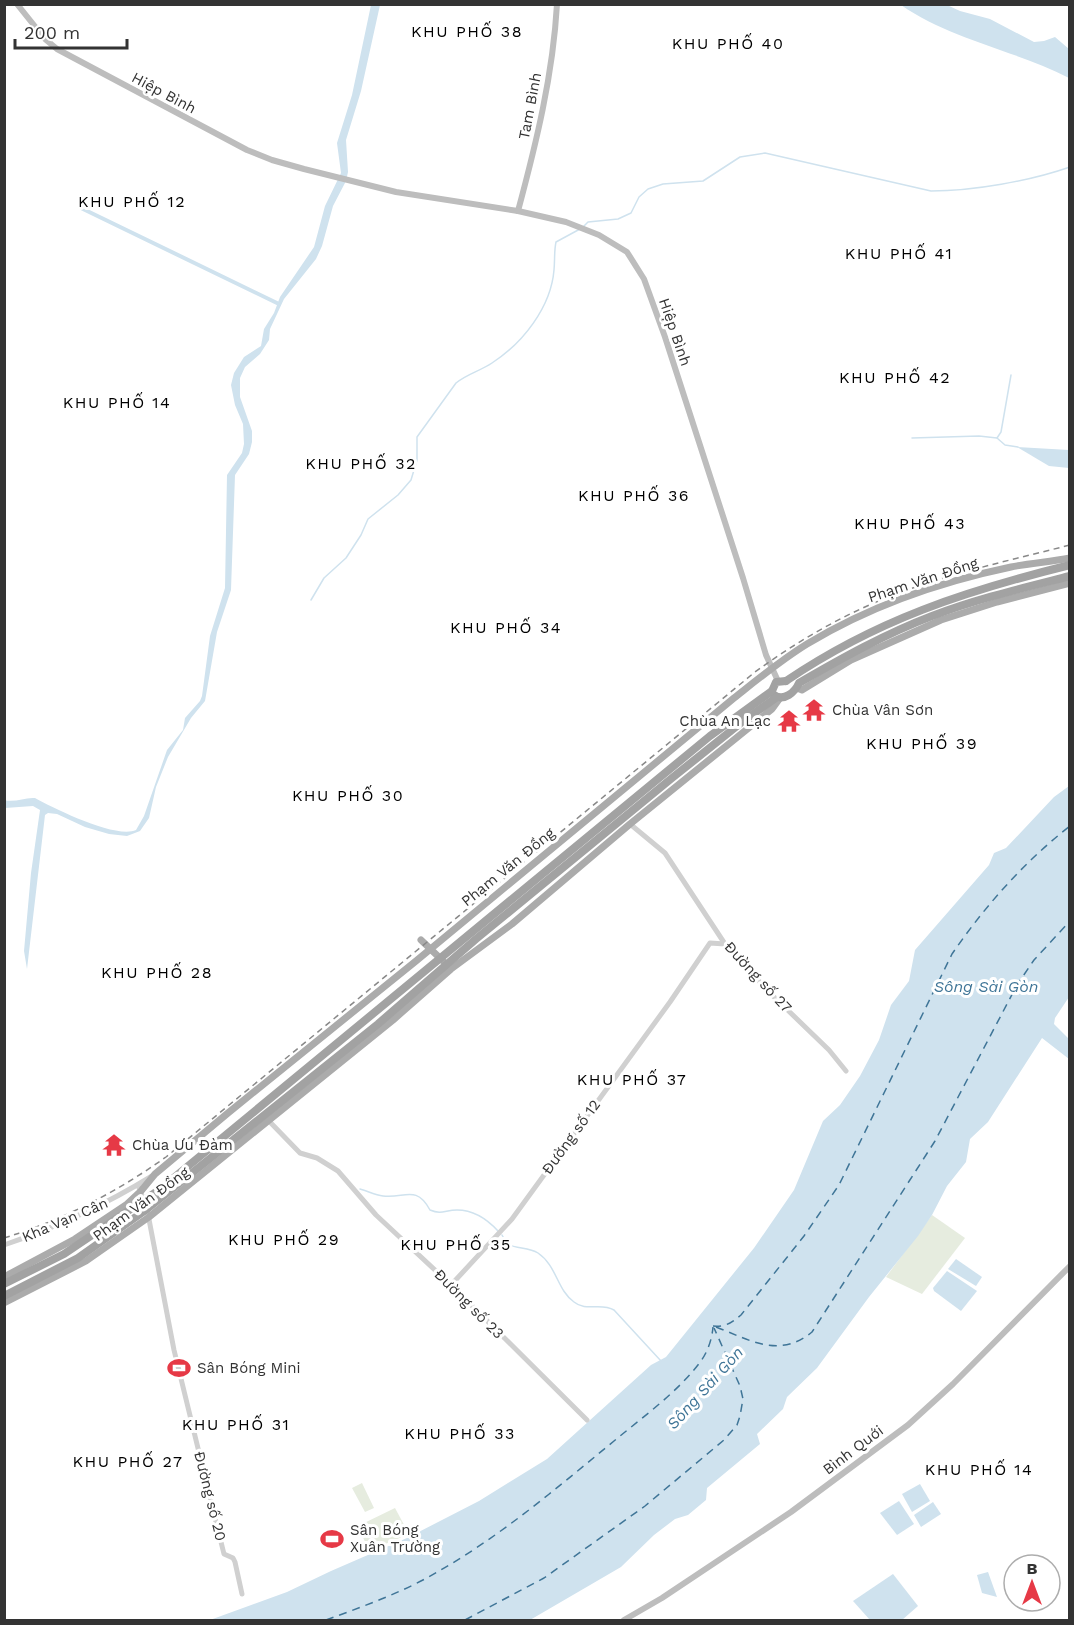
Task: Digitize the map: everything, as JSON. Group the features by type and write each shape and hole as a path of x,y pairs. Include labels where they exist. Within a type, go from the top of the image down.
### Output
{"highway":[{"name":"Phạm Văn Đồng","path":"782,681 840,647 909,614 1004,583 1070,565"},
{"path":"793,691 782,681 773,685 777,695 786,697 793,691 800,683 853,653 931,617 980,600 1070,576"},
{"name":"Phạm Văn Đồng","path":"4,1296 106,1243 440,959 710,736 777,695"},
{"name":"Phạm Văn Đồng","path":"4,1284 147,1209 267,1119 449,967 476,939 777,695"}],"main road":[{"name":"Hiệp Bình","path":"17,4 45,39 57,49 238,146 272,160 367,186 518,211 572,224 627,252 644,279 771,668 782,681"},
{"name":"Tam Bình","path":"518,211 535,146 548,82 557,4"},
{"name":"Phạm Văn Đồng","path":"4,1277 90,1230 119,1210 155,1174 771,668 827,632 887,603 966,578 1013,567 1070,558"},
{"path":"793,691 802,690 851,660 941,620 997,602 1070,583"},
{"name":"Phạm Văn Đồng","path":"449,967 512,924 630,824 772,709 777,695"},
{"path":"421,940 449,967"},
{"name":"Phạm Văn Đồng","path":"4,1303 49,1281 106,1243"},
{"name":"Bình Quới","path":"624,1620 662,1598 780,1520 908,1425 953,1384 1070,1266"}],"street":[{"name":"Đường số 27","path":"630,824 666,853 725,944 770,993 829,1050 846,1071"},
{"name":"Đường số 12","path":"451,1285 506,1226 670,1002 710,943 725,944"},
{"name":"Đường số 23","path":"267,1119 300,1153 317,1158 338,1171 376,1215 451,1285 587,1420"},
{"name":"Đường số 20","path":"139,1188 147,1209 174,1350 224,1554 233,1558 235,1562 242,1594"},
{"name":"Kha Vạn Cân","path":"4,1245 84,1214 139,1188"}],"shaded area":[{"path":"932,1215 965,1238 922,1294 886,1277"},
{"path":"362,1483 374,1508 365,1512 352,1488"},
{"path":"395,1508 409,1534 369,1551 358,1526"}],"water":[{"path":"371,5 380,5 361,91 346,140 348,172 346,181 333,206 316,259 284,299 270,329 269,340 260,354 245,367 240,378 240,397 252,431 252,442 249,454 235,475 231,590 217,632 205,701 191,718 168,757 156,787 149,818 140,831 127,836 109,834 85,827 57,814 45,815 27,969 24,951 31,873 40,810 33,806 5,808 4,800 35,798 101,827 127,832 136,830 144,816 167,750 183,730 185,718 200,701 210,636 225,588 227,475 242,453 244,444 243,424 235,405 231,385 234,373 244,357 261,346 264,329 280,297 314,247 325,206 341,173 337,143 352,95"},
{"path":"901,5 947,5 990,19 1034,42 1055,37 1069,49 1069,78 941,27"},
{"path":"1017,447 1069,450 1069,468 1049,466"},
{"name":"Sông Sài Gòn","path":"1069,786 1069,997 1055,1018 1054,1024 1069,1039 1069,1059 1042,1038 988,1122 970,1139 966,1162 947,1186 918,1236 869,1297 817,1368 787,1397 783,1409 757,1434 760,1444 707,1488 706,1500 688,1515 675,1519 654,1535 621,1567 530,1620 210,1620 287,1592 407,1538 479,1501 547,1459 651,1365 666,1357 754,1248 794,1190 823,1121 840,1105 860,1076 879,1040 891,1005 909,981 915,950 989,865 994,853 1006,848 1054,797"},
{"path":"956,1259 982,1277 976,1286 948,1269"},
{"path":"947,1271 977,1291 961,1311 934,1291 933,1288"},
{"path":"920,1484 930,1501 912,1512 902,1494"},
{"path":"899,1501 914,1524 897,1535 880,1513"},
{"path":"933,1502 941,1514 921,1527 914,1515"},
{"path":"988,1572 997,1597 982,1593 977,1575"},
{"path":"893,1574 918,1606 902,1620 870,1620 853,1601"}],"waterway":[{"path":"584,226 588,222 618,219 631,213 639,197 648,189 663,184 703,181 740,157 765,153 931,191 1001,184 1037,177 1070,167"},
{"path":"81,208 279,304"},
{"path":"311,600 324,578 346,558 368,519 398,495 411,480 417,460 417,437 456,383 503,355 534,323 552,284 556,242 580,229"},
{"path":"997,438 1001,432 1011,375"},
{"path":"912,438 979,436 997,438 1005,445 1018,447"},
{"path":"360,1189 383,1196 415,1195 420,1197 430,1210 438,1212 457,1210 475,1213 498,1231"},
{"path":"502,1235 507,1244 534,1251 544,1258 568,1297 574,1302 583,1306 614,1310 661,1361"}],"ferry route":[{"path":"713,1326 728,1324 741,1315 804,1236 839,1185 952,954 1006,886 1037,854 1070,826"},
{"path":"716,1327 753,1341 776,1346 800,1340 812,1332 935,1141 1017,985 1034,960 1070,921"},
{"path":"326,1620 426,1579 485,1542 529,1510 649,1413 682,1383 703,1357 709,1345 713,1327"},
{"path":"465,1620 544,1578 645,1506 724,1440 737,1425 743,1399 740,1386 714,1328"}],"railway":[{"path":"4,1238 47,1223 89,1204 166,1157 755,672 789,649 823,628 877,601 917,586 1070,545"}],"place":[{"name":"Chùa Vân Sơn","path":"814,710"},
{"name":"Chùa An Lạc","path":"789,721"},
{"name":"Chùa Ưu Đàm","path":"114,1145"},
{"name":"Sân Bóng Mini","path":"179,1368"},
{"name":"Sân Bóng Xuân Trường","path":"332,1539"}],"district":[{"name":"KHU PHỐ 38","path":"467,31"},
{"name":"KHU PHỐ 40","path":"728,43"},
{"name":"KHU PHỐ 12","path":"132,201"},
{"name":"KHU PHỐ 41","path":"899,253"},
{"name":"KHU PHỐ 42","path":"895,377"},
{"name":"KHU PHỐ 14","path":"117,402"},
{"name":"KHU PHỐ 32","path":"361,463"},
{"name":"KHU PHỐ 36","path":"634,495"},
{"name":"KHU PHỐ 43","path":"910,523"},
{"name":"KHU PHỐ 34","path":"506,627"},
{"name":"KHU PHỐ 39","path":"922,743"},
{"name":"KHU PHỐ 30","path":"348,795"},
{"name":"KHU PHỐ 28","path":"157,972"},
{"name":"KHU PHỐ 37","path":"632,1079"},
{"name":"KHU PHỐ 29","path":"284,1239"},
{"name":"KHU PHỐ 35","path":"456,1244"},
{"name":"KHU PHỐ 31","path":"236,1424"},
{"name":"KHU PHỐ 33","path":"460,1433"},
{"name":"KHU PHỐ 27","path":"128,1461"},
{"name":"KHU PHỐ 14","path":"979,1469"}]}
